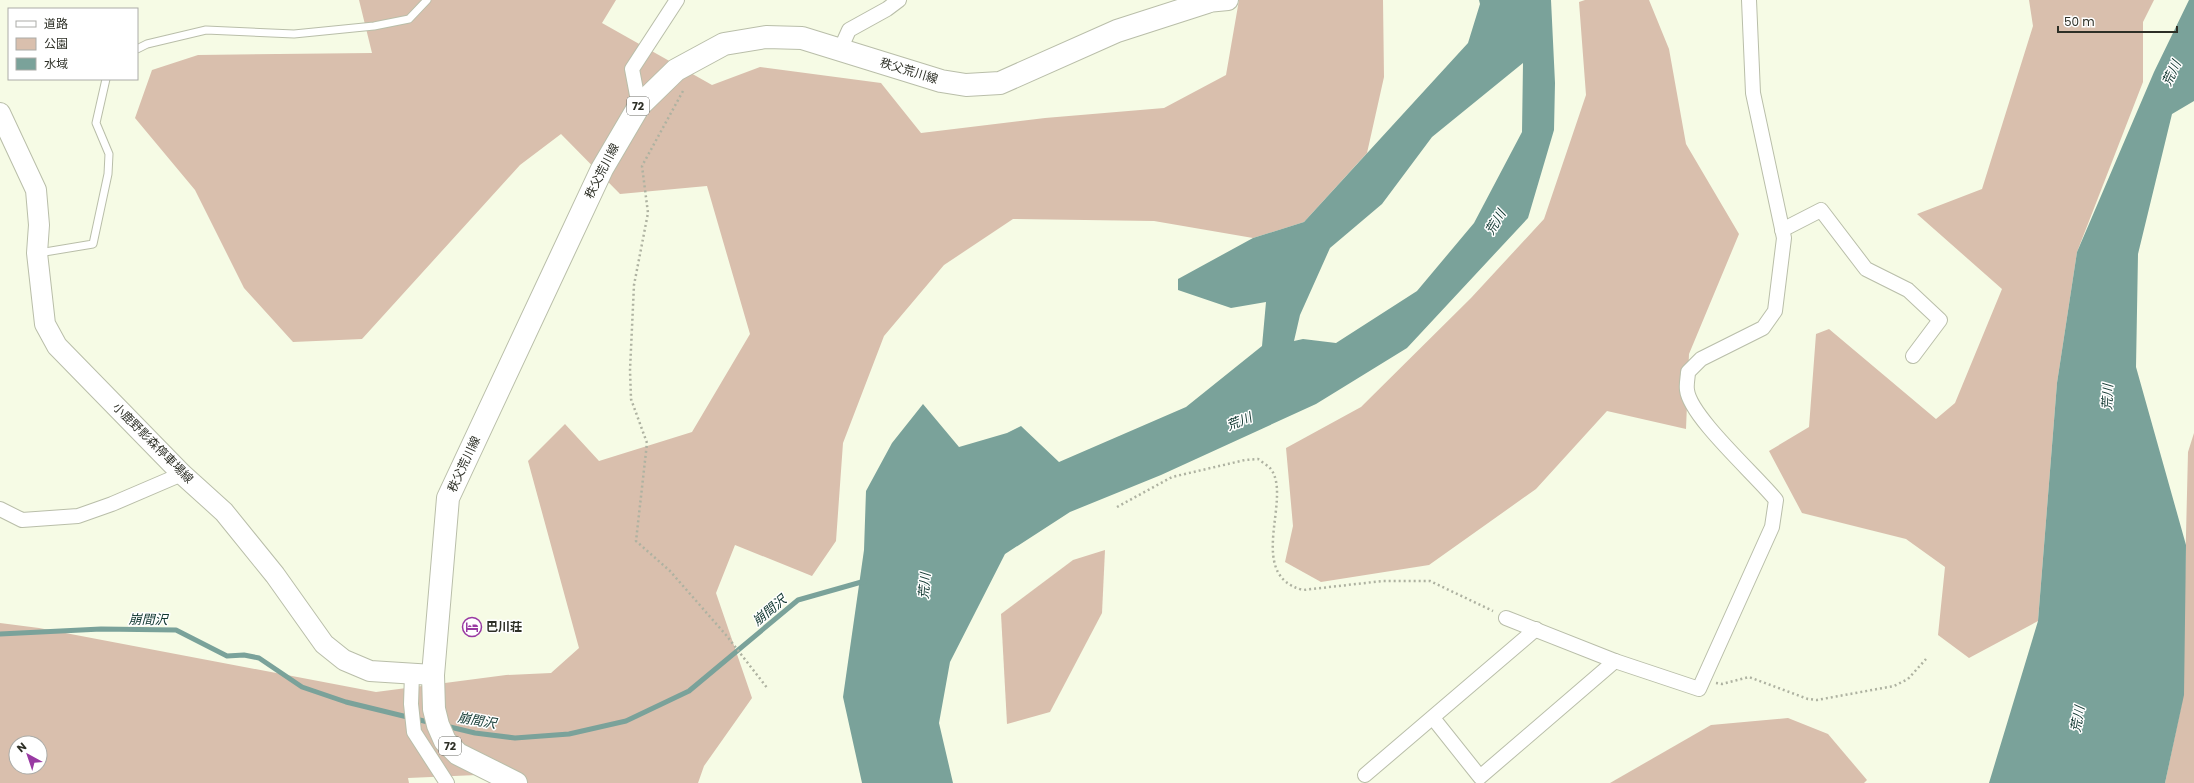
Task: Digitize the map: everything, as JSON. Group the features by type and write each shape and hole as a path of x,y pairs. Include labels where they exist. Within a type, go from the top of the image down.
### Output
{"main road":[{"name":"秩父荒川線","path":"516,783 458,754 444,741 438,726 434,709 434,675 448,498 602,169 639,106 676,70 724,44 766,37 802,38 941,81 966,85 1000,83 1118,31 1214,1"},
{"name":"小鹿野影森停車場線","path":"0,113 36,190 39,225 37,253 45,324 57,346 182,474 224,512 275,575 324,644 344,660 370,671 434,675"}],"street":[{"path":"639,106 632,69 677,0"},
{"path":"840,50 849,30 888,9 899,0"},
{"path":"1506,618 1615,661 1699,688 1772,527 1776,500 1759,480 1733,455 1692,407 1687,390 1688,372 1701,359 1763,328 1775,312 1784,238 1753,93 1749,0"},
{"path":"1782,230 1821,210 1866,269 1908,290 1940,320 1913,356"},
{"path":"0,509 22,520 78,516 112,504 182,474"},
{"path":"1365,775 1536,629"},
{"path":"1433,718 1480,777 1615,661"},
{"path":"412,674 411,704 414,732 446,783"}],"lane":[{"path":"138,49 147,44 206,30 294,34 374,26 410,19 427,0"},
{"path":"37,253 93,244 108,174 110,154 96,122 106,80"}],"path":[{"path":"684,88 642,166 648,213 634,285 630,370 631,399 647,443 636,541 670,571 726,635 768,689"},
{"path":"1117,508 1172,477 1245,460 1258,459 1271,469 1277,488 1272,553 1279,573 1290,587 1303,590 1383,581 1430,581 1506,618"},
{"path":"1702,680 1722,684 1749,677 1808,699 1817,700 1894,686 1908,679 1926,659"}],"green space":[{"path":"359,0 616,0 602,23 712,85 760,67 881,83 921,133 1045,118 1164,108 1226,75 1239,0 1383,0 1384,77 1367,153 1304,222 1253,238 1154,221 1013,219 944,265 884,336 843,443 836,541 812,576 735,545 716,593 752,698 704,766 698,783 504,783 477,775 408,778 409,783 0,783 0,623 39,628 376,692 506,675 551,673 579,648 528,461 565,424 599,461 692,432 750,334 707,186 620,194 561,134 520,165 362,339 293,342 244,288 195,190 135,118 152,70 198,55 372,53"},
{"path":"1585,0 1649,0 1669,49 1686,144 1739,234 1689,354 1686,429 1607,411 1536,489 1429,565 1321,582 1285,562 1293,526 1286,448 1361,407 1471,298 1544,219 1586,95 1579,2"},
{"path":"2029,0 2154,0 2143,22 2143,82 2077,252 2057,383 2038,621 1969,658 1938,635 1945,567 1906,539 1802,513 1769,451 1809,427 1816,334 1829,329 1936,419 1955,403 2002,289 1917,214 1982,189 2033,26"},
{"path":"2194,433 2194,783 2165,783 2182,702 2188,452"},
{"path":"1105,550 1102,613 1050,712 1007,724 1001,614 1073,560"},
{"path":"1788,718 1828,734 1867,780 1864,783 1610,783 1711,725"}],"water":[{"name":"荒川","path":"1479,0 1551,0 1555,83 1554,130 1528,218 1407,348 1316,404 1161,475 1070,512 1005,554 950,662 939,723 953,783 862,783 843,697 864,550 866,491 892,443 923,404 959,447 1007,433 1021,426 1059,462 1186,407 1262,346 1266,302 1231,308 1178,290 1178,279 1253,238 1304,222 1468,43 1480,4","holes":["1523,63 1522,132 1474,223 1417,291 1336,343 1303,339 1294,341 1300,315 1330,248 1382,204 1432,137"]},
{"name":"荒川","path":"2189,0 2194,0 2194,101 2172,114 2138,254 2136,367 2186,545 2184,695 2165,783 1989,783 2038,621 2057,383 2077,252 2154,72"}],"waterway":[{"name":"崩間沢","path":"446,726 475,733 515,738 569,734 626,721 689,691 798,600 865,581"},
{"name":"崩間沢","path":"0,634 101,629 176,630 227,656 244,655 259,658 302,687 346,702 432,723"}],"place":[{"name":"巴川荘","path":"472,627"}]}
